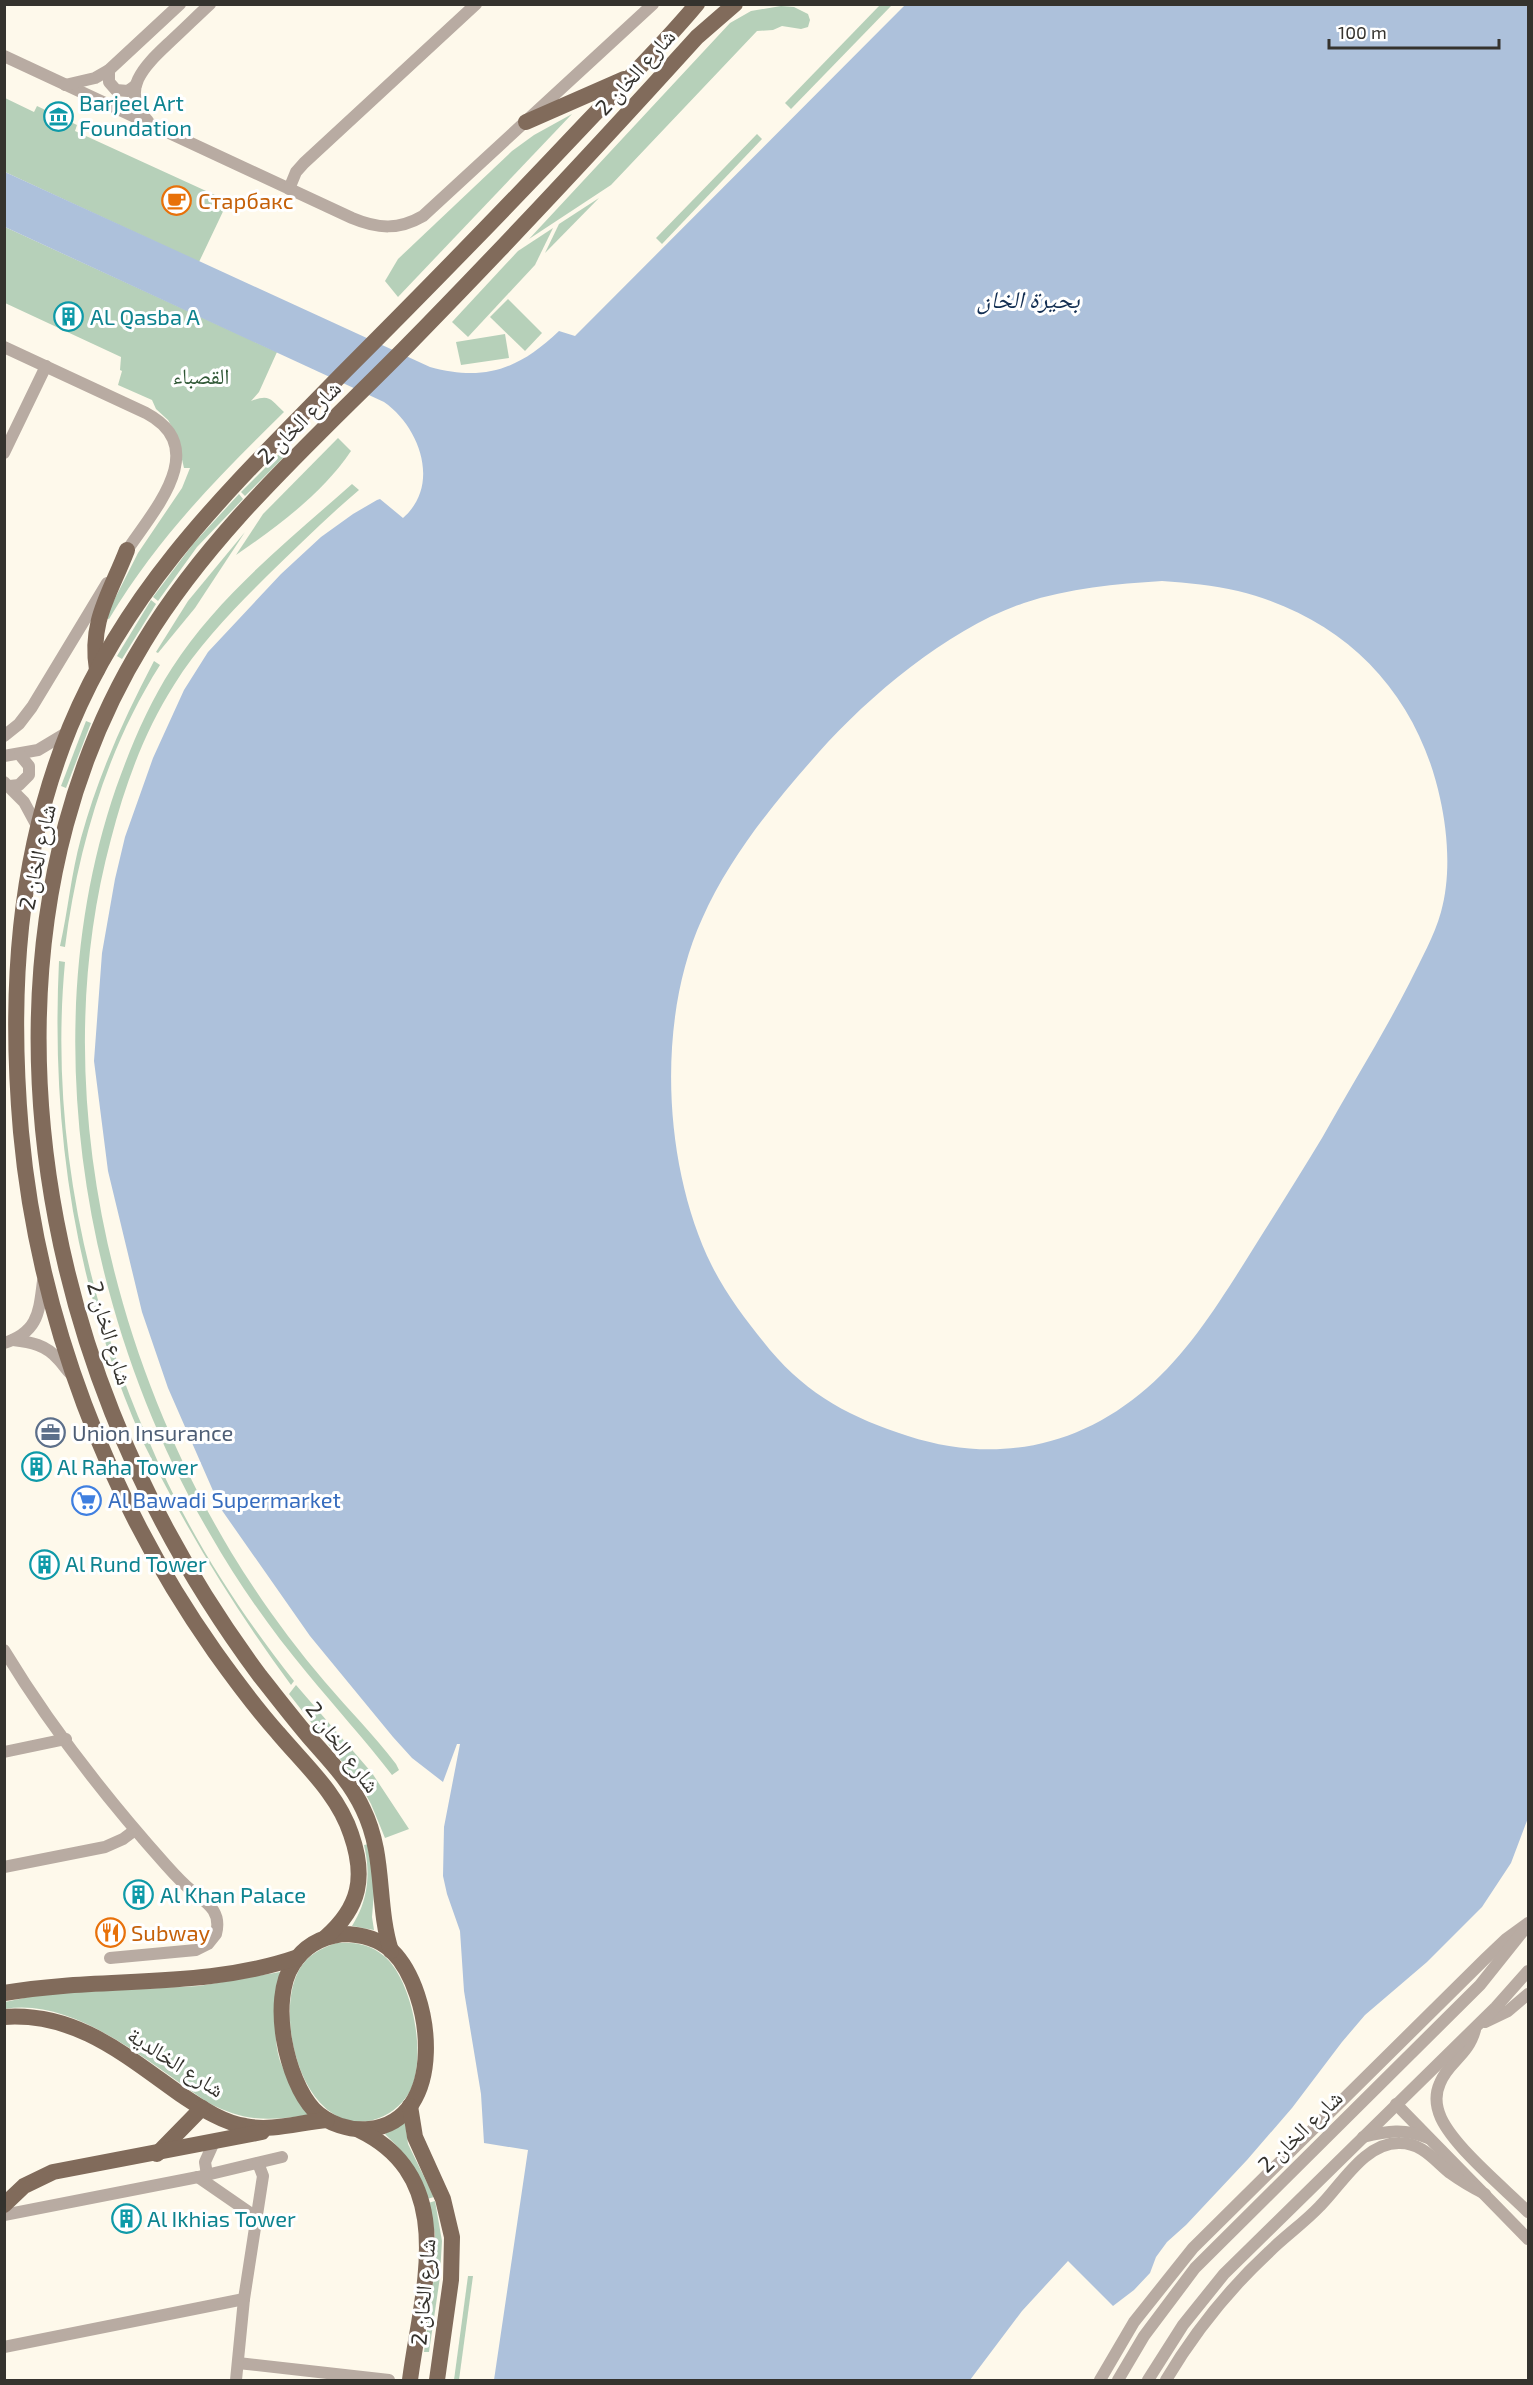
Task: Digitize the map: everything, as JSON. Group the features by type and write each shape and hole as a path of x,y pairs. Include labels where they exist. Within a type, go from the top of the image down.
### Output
{"main road":[{"path":"649,57 683,4"},
{"name":"شارع الخان 2","path":"326,1937 347,1916 358,1887 358,1864 349,1827 334,1800 227,1669 166,1576 108,1463 75,1377 45,1271 34,1221 23,1151 15,1005 22,909 37,826 69,731 97,670 134,607 174,552 225,494 436,279 697,4"},
{"name":"شارع الخان 2","path":"391,1951 384,1921 377,1848 363,1808 340,1772 276,1697 216,1612 159,1515 112,1412 86,1337 63,1251 49,1173 39,1075 39,995 50,892 73,798 95,738 124,675 174,597 242,513 455,297 697,37 735,4"},
{"path":"526,122 631,76"},
{"path":"97,670 94,638 98,617 127,550"},
{"path":"342,1934 364,1936 391,1951 411,1980 419,2004 425,2033 425,2075 419,2094 410,2106 391,2122 375,2129 359,2130 338,2125 327,2120 315,2110 304,2096 293,2072 285,2042 282,2012 284,1986 289,1971 298,1957 308,1947 326,1937 342,1934"},
{"path":"4,1994 61,1986 133,1984 190,1979 256,1969 298,1957"},
{"name":"شارع الخالدية","path":"4,2017 31,2016 75,2026 202,2108 222,2119 247,2127 327,2120"},
{"name":"شارع الخان 2","path":"410,2106 419,2147 443,2199 452,2237 451,2280 437,2380"},
{"path":"157,2154 202,2108"},
{"path":"4,2205 24,2186 47,2174 259,2133 282,2125"},
{"name":"شارع الخان 2","path":"359,2130 381,2143 400,2160 416,2188 426,2220 427,2268 410,2380"}],"street":[{"path":"65,85 95,78 110,70 180,4"},
{"path":"153,126 139,110 135,93 138,76 149,62 210,4"},
{"path":"289,189 296,172 304,163 476,4"},
{"path":"4,56 364,223 389,228 401,226 423,216 653,5"},
{"path":"110,70 109,82 116,90 128,91 136,85"},
{"path":"4,347 153,416 165,427 173,441 176,465 172,481 127,550 32,707 19,724 4,736"},
{"path":"4,453 46,366"},
{"path":"4,756 20,755 46,747 69,731"},
{"path":"7,784 19,785 29,775 29,766 20,755"},
{"path":"7,784 24,802 37,826"},
{"path":"9,1342 31,1326 39,1313 45,1271"},
{"path":"9,1342 35,1343 46,1348 75,1377"},
{"path":"4,1650 84,1766 135,1830 183,1883 212,1906 217,1916 218,1928 213,1940 195,1950 110,1958"},
{"path":"4,1752 66,1739"},
{"path":"4,1867 105,1847 114,1844 135,1830"},
{"path":"1100,2380 1119,2345 1150,2301 1209,2231 1495,1949 1528,1924"},
{"name":"شارع الخان 2","path":"1118,2380 1144,2336 1177,2289 1213,2247 1480,1985 1528,1924"},
{"path":"1148,2380 1195,2309 1241,2255 1477,2025 1528,1971"},
{"path":"1528,1994 1508,2011 1477,2025 1465,2052 1446,2071 1440,2082 1437,2100 1438,2112 1456,2141 1528,2212"},
{"path":"1396,2104 1528,2239"},
{"path":"1362,2137 1400,2130 1431,2140"},
{"path":"202,2176 205,2162 214,2142"},
{"path":"1169,2379 1197,2334 1252,2268 1321,2206 1377,2148 1406,2143 1419,2148 1451,2173 1485,2194"},
{"path":"189,2147 205,2162"},
{"path":"4,2215 202,2176 282,2157"},
{"path":"236,2380 244,2299 263,2176 258,2163"},
{"path":"202,2176 256,2217"},
{"path":"1307,2218 1310,2188"},
{"path":"1150,2301 1177,2289"},
{"path":"4,2347 244,2299"},
{"path":"1195,2309 1197,2334"},
{"path":"238,2363 389,2380"}],"green space":[{"path":"880,5 892,5 791,109 785,103"},
{"path":"781,6 794,7 808,14 810,20 808,27 801,29 782,26 773,30 757,31 611,185 529,239 730,23 751,11"},
{"path":"5,98 34,112 37,106 77,125 75,131 228,201 199,262 5,172"},
{"path":"572,114 398,297 385,281 398,259 512,151 534,135"},
{"path":"757,134 762,139 662,244 656,238"},
{"path":"599,198 545,253 559,224"},
{"name":"القصباء","path":"5,227 277,352 259,392 251,401 269,399 284,412 212,485 168,535 109,619 105,618 138,553 182,488 190,468 184,468 176,434 168,420 156,409 152,400 118,385 122,371 120,370 121,357 5,303"},
{"path":"553,228 535,265 468,337 452,322 518,251"},
{"path":"508,299 542,333 525,351 490,317"},
{"path":"505,334 509,358 461,365 456,342"},
{"path":"338,438 351,451 327,481 283,521 236,555 263,514"},
{"path":"287,446 291,450 245,496 241,492"},
{"path":"352,484 359,490 255,588 218,627 184,670 153,721 136,759 111,839 93,929 85,1021 88,1114 100,1206 121,1297 151,1386 187,1471 231,1552 287,1635 396,1764 399,1770 392,1775 294,1657 255,1606 210,1534 166,1450 130,1360 103,1266 84,1170 76,1073 78,976 91,880 116,788 155,696 190,642 233,593 279,548"},
{"path":"239,494 243,499 197,547 158,601 153,597 193,544"},
{"path":"245,532 195,608 158,653 156,652 188,601"},
{"path":"151,600 156,604 122,659 117,656"},
{"path":"154,661 160,665 124,731 97,801 78,873 65,947 60,946 81,838 95,792 132,704"},
{"path":"86,721 91,723 66,788 61,786"},
{"path":"59,961 65,962 62,1083 67,1143 76,1203 88,1263 104,1322 146,1435 141,1437 118,1379 99,1321 72,1204 59,1084 57,1023"},
{"path":"148,1439 195,1535 252,1625 294,1681 291,1685 230,1597 193,1536 143,1442"},
{"path":"296,1685 372,1773 409,1829 385,1838 361,1786 289,1694"},
{"path":"369,1844 374,1892 372,1917 374,1930 352,1926 365,1897 367,1866 364,1845"},
{"path":"337,1943 362,1945 384,1956 394,1967 410,2001 417,2041 415,2079 409,2093 394,2110 373,2120 349,2120 329,2111 313,2093 301,2070 293,2044 290,2017 292,1993 298,1972 314,1953"},
{"path":"280,1972 276,2017 277,2050 283,2068 308,2115 268,2119 220,2109 112,2037 85,2023 58,2013 32,2008 5,2009 5,2002 43,1994 199,1986"},
{"path":"405,2121 408,2144 434,2197 427,2199 397,2146 385,2134"},
{"path":"435,2201 442,2241 440,2274 434,2273 435,2234 428,2203"},
{"path":"468,2276 473,2276 459,2380 454,2380"},
{"path":"434,2277 440,2277 429,2352 424,2352"}],"water":[{"name":"بحيرة الخان","path":"905,5 1528,5 1528,1818 1511,1863 1482,1907 1427,1962 1365,2015 1292,2108 1247,2160 1167,2242 1156,2257 1150,2273 1134,2290 1113,2306 1068,2261 1022,2311 970,2380 494,2380 528,2150 484,2143 481,2094 464,1991 460,1931 443,1876 444,1827 460,1744 457,1744 443,1782 412,1758 310,1636 221,1509 168,1388 142,1312 108,1171 94,1061 102,953 125,837 153,758 184,690 208,652 281,574 321,537 377,500 380,499 403,518 415,505 421,489 423,473 416,441 397,413 384,402 5,227 5,172 430,367 468,373 500,369 530,355 559,331 575,336","holes":["1162,581 1238,591 1276,603 1311,619 1342,640 1370,664 1394,693 1414,725 1429,760 1440,798 1447,855 1446,884 1441,912 1431,939 1400,1002 1322,1138 1214,1309 1162,1374 1120,1408 1093,1425 1064,1437 1034,1445 1004,1449 972,1449 908,1436 850,1413 816,1393 800,1380 754,1330 731,1299 712,1266 696,1227 683,1184 675,1139 671,1093 672,1047 677,1002 687,959 713,896 754,831 802,771 840,730 913,665 968,629 996,614 1024,603 1093,588"]}],"place":[{"name":"Barjeel Art Foundation","path":"58,116"},
{"name":"Старбакс","path":"177,201"},
{"name":"AL Qasba A","path":"69,317"},
{"name":"Union Insurance","path":"51,1433"},
{"name":"Al Raha Tower","path":"36,1467"},
{"name":"Al Bawadi Supermarket","path":"87,1500"},
{"name":"Al Rund Tower","path":"44,1564"},
{"name":"Al Khan Palace","path":"139,1895"},
{"name":"Subway","path":"110,1933"},
{"name":"Al Ikhias Tower","path":"126,2219"}]}
